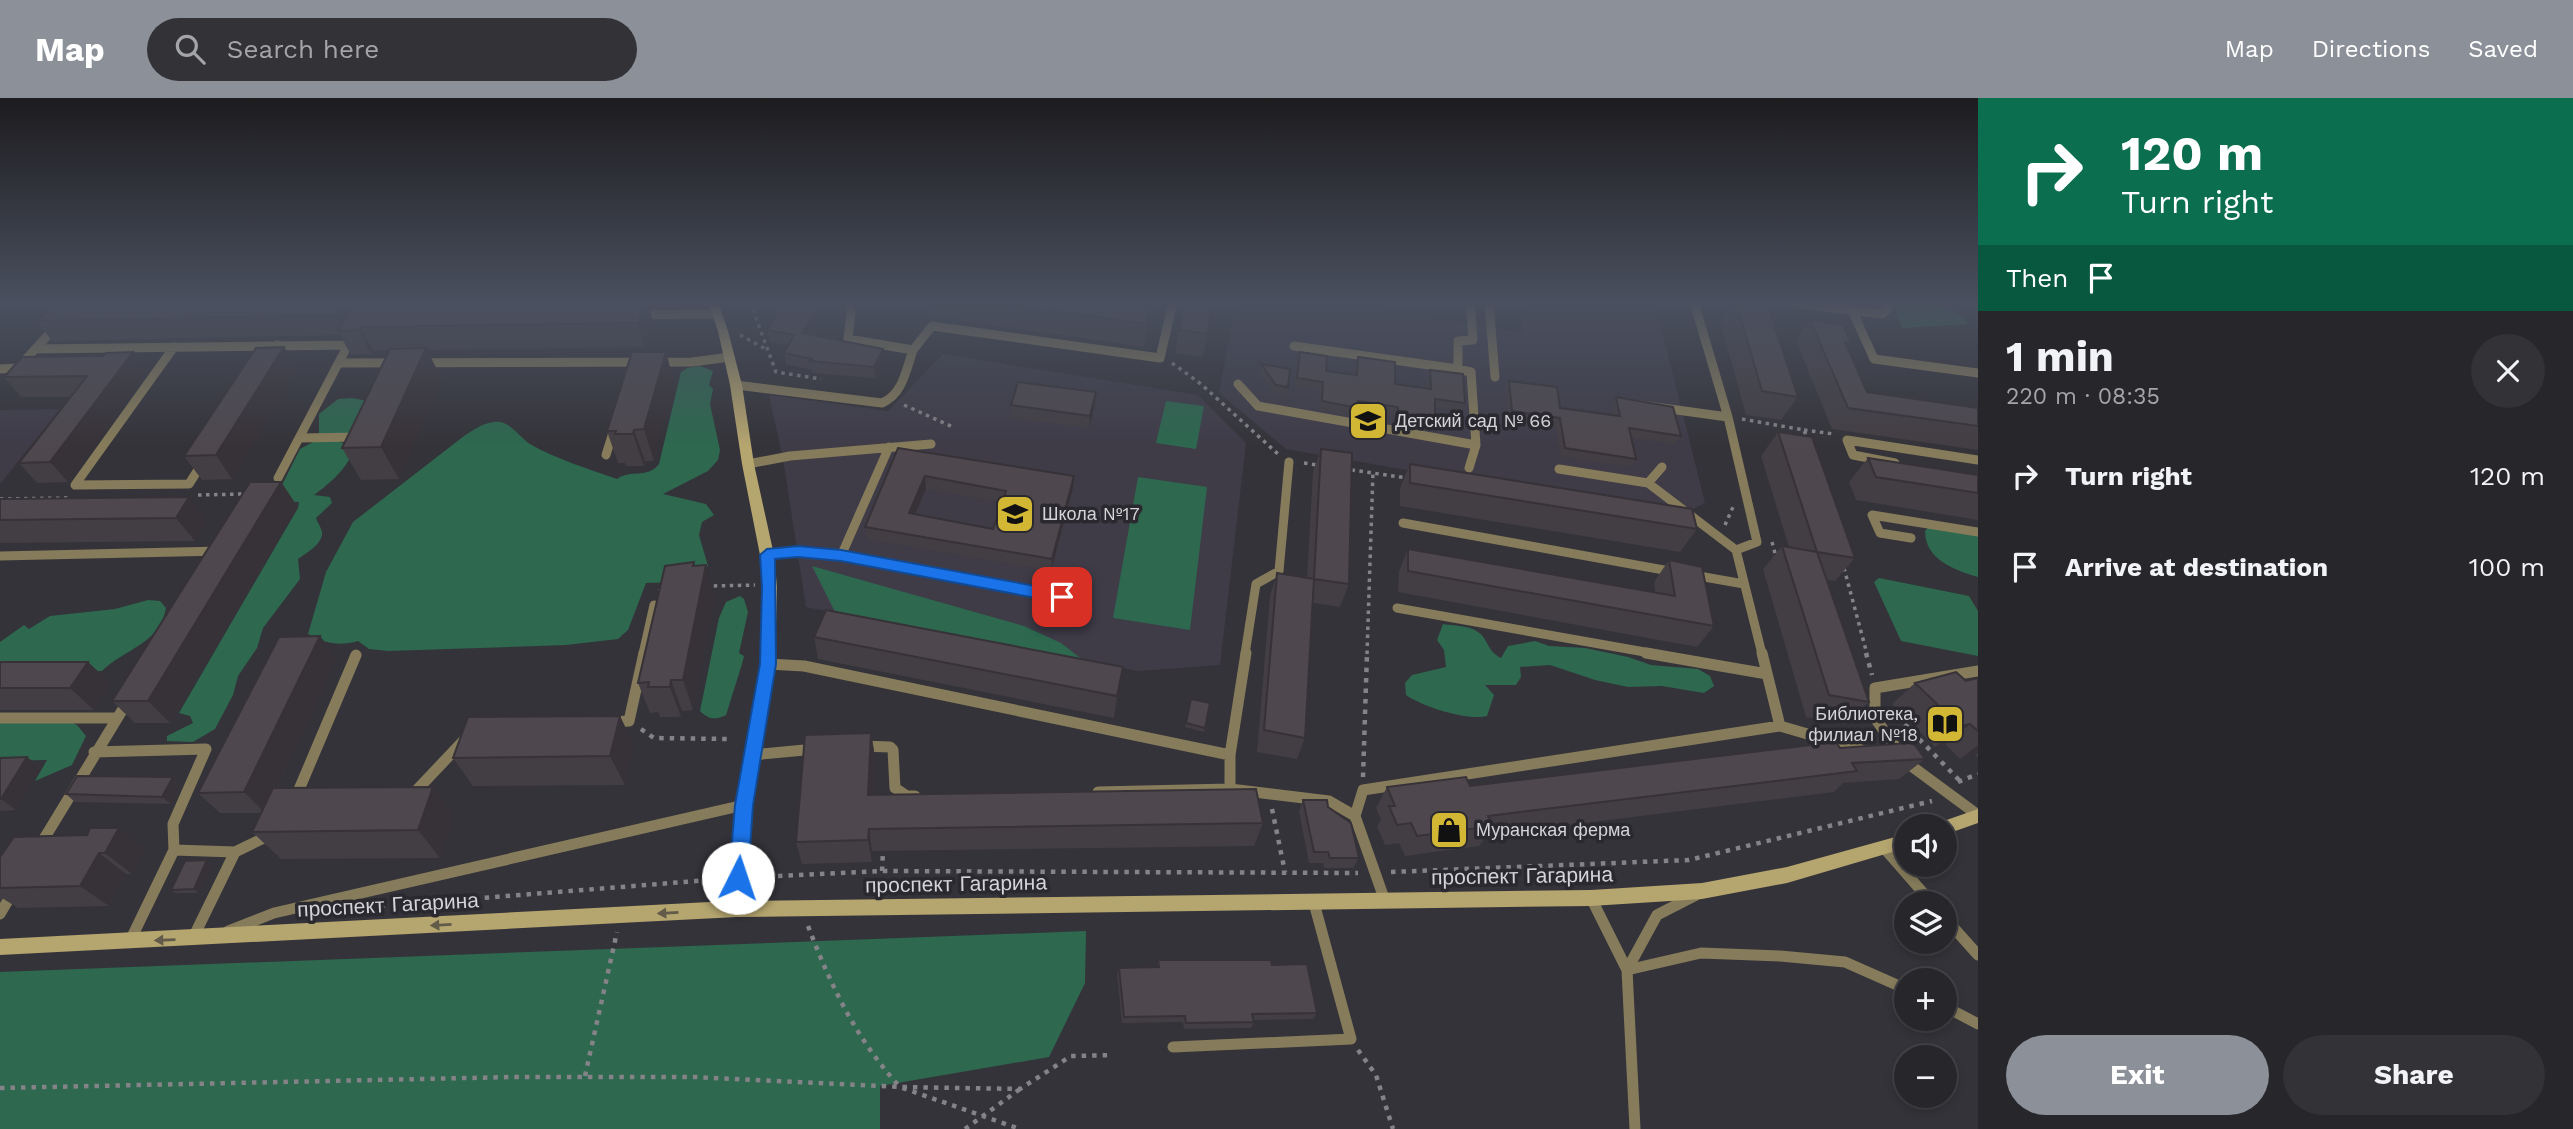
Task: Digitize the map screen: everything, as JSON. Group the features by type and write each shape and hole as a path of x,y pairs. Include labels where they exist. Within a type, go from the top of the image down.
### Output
{"street":[{"path":"728,350 767,555 770,587 768,664 744,805 737,909"},
{"path":"1957,823 1978,815"},
{"name":"проспект Гагарина","path":"0,947 737,909 1591,898 1702,891 1787,876 1894,845"}],"lane":[{"path":"0,369 18,368 34,350"},
{"path":"171,350 75,485 189,484 274,350"},
{"path":"278,478 345,350"},
{"path":"736,385 891,401 897,394 912,350"},
{"path":"1104,350 1160,358 1162,350"},
{"path":"1323,350 1471,372 1476,445 1469,468"},
{"path":"1458,350 1458,369"},
{"path":"1493,350 1495,377"},
{"path":"1708,350 1728,417 1757,542 1736,550"},
{"path":"1870,350 1874,359 1978,373"},
{"path":"339,363 692,362 730,357"},
{"path":"606,455 635,361"},
{"path":"1238,384 1258,406 1476,445"},
{"path":"1626,403 1728,417"},
{"path":"299,438 359,437"},
{"path":"1897,463 1853,455 1847,440 1978,460"},
{"path":"748,464 930,444"},
{"path":"887,450 921,451"},
{"path":"841,556 887,450"},
{"path":"1230,789 1230,755 1256,584 1279,571 1289,462"},
{"path":"1648,483 1662,467"},
{"path":"1559,469 1648,483 1736,550 1780,726"},
{"path":"32,860 94,752 250,507"},
{"path":"1911,538 1880,533 1872,515 1978,532"},
{"path":"1403,523 1744,584"},
{"path":"0,556 222,551"},
{"path":"767,555 798,551 841,556 1062,597"},
{"path":"601,722 629,721 654,605"},
{"path":"1397,608 1767,674"},
{"path":"174,850 235,852 278,831 356,655"},
{"path":"768,664 804,666 1230,755"},
{"path":"1978,671 1875,688 1875,718 1906,762 1978,815"},
{"path":"0,718 116,718"},
{"path":"403,794 416,793 477,726"},
{"path":"1385,901 1355,816 1363,790 1780,726 1906,762"},
{"path":"848,747 887,745 893,750 893,782 898,791 908,796 934,795"},
{"path":"94,752 206,749 173,824 174,850 130,941"},
{"path":"752,755 823,749"},
{"path":"1082,792 1230,789 1329,801 1355,816"},
{"path":"289,810 308,799"},
{"path":"211,938 274,913 744,805"},
{"path":"1884,848 1922,891"},
{"path":"193,939 235,852"},
{"path":"1627,970 1657,915 1702,891"},
{"path":"1591,898 1627,970 1635,1129"},
{"path":"0,914 8,902"},
{"path":"1173,1047 1351,1039 1314,903"},
{"path":"1957,932 1978,956"},
{"path":"1627,970 1701,953 1780,956 1845,962 1894,984"},
{"path":"1957,1013 1978,1024"}],"path":[{"path":"766,350 776,372 831,381"},
{"path":"1160,358 1201,384 1267,446 1289,462 1413,479"},
{"path":"891,401 953,427"},
{"path":"1728,417 1804,430 1808,442"},
{"path":"1363,790 1373,472"},
{"path":"1843,567 1875,688"},
{"path":"654,605 656,593 665,587 770,587"},
{"path":"1883,701 1959,780"},
{"path":"629,721 654,738 727,739"},
{"path":"369,907 738,878 882,871 1375,873 1689,860 1952,796 1959,780 1978,774"},
{"path":"882,871 883,851"},
{"path":"801,909 851,1027 872,1059 900,1087 984,1114 1020,1129"},
{"path":"584,1076 620,916"},
{"path":"1351,1039 1376,1075 1393,1129"},
{"path":"965,1129 1071,1056 1113,1055"},
{"path":"0,1088 584,1076 695,1077 776,1084 1020,1089"}],"shaded area":[{"path":"1227,350 1667,350 1705,503 1678,517 1286,449 1219,393"},
{"name":"Школа №17","path":"943,354 1198,395 1246,443 1220,665 1138,671 806,607 783,459 769,395 888,411"},
{"path":"60,409 1,483 0,483 0,410"}],"green space":[{"path":"700,366 713,371 709,385 713,389 710,404 720,450 718,460 708,471 663,494 706,504 714,515 702,522 699,535 708,566 695,577 688,579 646,583 628,630 618,639 566,645 388,651 369,649 358,641 339,644 327,642 308,634 326,572 353,522 464,436 482,425 505,423 540,449 617,479 645,473 659,464 681,372"},
{"path":"352,398 378,403 381,411 359,433 319,434 319,414 338,399"},
{"path":"1166,401 1204,406 1196,449 1156,443"},
{"path":"338,441 353,447 344,467 314,495 330,497 332,503 316,518 322,533 321,538 298,559 300,579 263,628 257,648 238,676 233,695 215,729 193,742 167,741 167,736 193,723 190,716 179,713 298,508 299,502 268,501 268,498 281,487 300,449 313,442"},
{"path":"1138,477 1207,487 1190,630 1113,618"},
{"path":"1929,527 1978,535 1978,577 1951,567 1936,556 1926,541 1925,531"},
{"path":"812,566 1024,626 1061,643 1093,668 838,618"},
{"path":"1879,578 1969,596 1978,611 1978,656 1901,641 1874,582"},
{"path":"740,596 744,599 748,612 739,653 744,656 726,715 710,718 700,711 719,618 726,602"},
{"path":"148,600 160,601 166,608 157,630 102,671 0,671 0,642 24,625 29,629 50,616 115,609"},
{"path":"1443,624 1474,630 1501,658 1508,646 1535,641 1549,646 1585,648 1651,665 1698,669 1710,676 1714,686 1704,693 1662,686 1628,687 1595,680 1550,665 1520,667 1521,677 1516,685 1485,685 1494,695 1487,716 1458,715 1406,695 1405,683 1412,675 1446,667 1444,650 1437,640"},
{"path":"0,721 68,721 77,725 86,736 72,765 35,781 47,760 0,761"},
{"path":"1086,931 1085,983 1049,1057 880,1086 880,1129 0,1129 0,972"}],"building":[{"path":"255,350 282,350 216,455 184,456"},
{"path":"389,350 425,350 381,447 342,448"},
{"path":"786,350 882,350 874,367 810,361 812,359 784,353"},
{"path":"1750,350 1783,350 1798,397 1762,391"},
{"path":"1823,350 1849,350 1867,392 1978,408 1978,426 1848,408"},
{"path":"133,352 50,462 19,463 87,376 4,377 22,357 103,356 106,353"},
{"path":"632,352 666,352 644,429 634,430 633,434 615,434 616,431 607,431"},
{"path":"1300,352 1327,356 1326,371 1357,375 1358,357 1395,362 1395,384 1431,389 1430,370 1463,374 1465,403 1435,399 1435,419 1398,413 1398,407 1358,401 1358,408 1322,401 1323,382 1297,378"},
{"path":"1261,364 1290,369 1288,387 1276,385"},
{"path":"1509,381 1557,387 1560,408 1620,416 1616,397 1673,407 1681,436 1629,428 1636,459 1565,448 1560,418 1512,411"},
{"path":"1018,382 1096,392 1090,416 1011,405"},
{"path":"1778,432 1812,437 1855,558 1817,552"},
{"path":"898,448 1074,476 1052,559 865,527","holes":["925,476 1006,491 993,529 909,513"]},
{"path":"1321,449 1352,453 1349,584 1314,579"},
{"path":"1868,458 1978,475 1978,493 1876,477"},
{"path":"1410,464 1692,509 1697,529 1410,483"},
{"path":"250,482 281,482 148,701 112,701"},
{"path":"189,497 176,518 0,520 0,499"},
{"path":"1782,546 1817,552 1869,702 1829,695"},
{"path":"1408,549 1675,596 1669,560 1702,567 1714,626 1408,571"},
{"path":"694,562 693,566 706,565 683,680 671,680 670,687 648,687 649,682 638,683 665,566"},
{"path":"1277,573 1314,579 1305,738 1264,730"},
{"path":"826,610 1123,667 1117,696 814,637"},
{"path":"320,636 244,792 198,793 279,637"},
{"path":"0,662 88,662 70,688 0,688"},
{"path":"1956,672 1966,681 1978,678 1978,731 1970,724 1960,726 1915,683"},
{"path":"1191,699 1210,703 1205,728 1186,723"},
{"path":"620,716 610,756 453,758 468,717"},
{"path":"871,733 868,795 1256,789 1263,823 869,829 868,840 796,842 805,735"},
{"path":"1836,742 1840,748 1909,743 1915,745 1925,759 1852,763 1857,771 1488,816 1493,826 1417,836 1411,823 1397,825 1389,806 1395,806 1387,787 1466,777 1470,786"},
{"path":"27,757 1,799 0,799 0,758"},
{"path":"77,776 173,777 162,797 66,794"},
{"path":"433,787 418,830 252,832 273,788"},
{"path":"1303,800 1327,800 1328,807 1351,823 1359,858 1330,858 1328,852 1314,852"},
{"path":"90,828 119,828 105,853 99,853 80,886 0,888 0,857 14,837 87,835"},
{"path":"207,860 194,889 171,890 185,861"},
{"path":"1158,960 1271,960 1272,965 1307,964 1317,1013 1252,1014 1254,1022 1186,1023 1185,1016 1124,1017 1119,968 1159,967"}],"place":[{"name":"Детский сад № 66","path":"1368,421"},
{"name":"Школа №17","path":"1015,514"},
{"name":"Библиотека, филиал №18","path":"1945,724"},
{"name":"Муранская ферма","path":"1449,830"}],"route":[{"path":"738,878 744,805 768,664 770,587 767,555 798,551 841,556 1062,597"}]}
